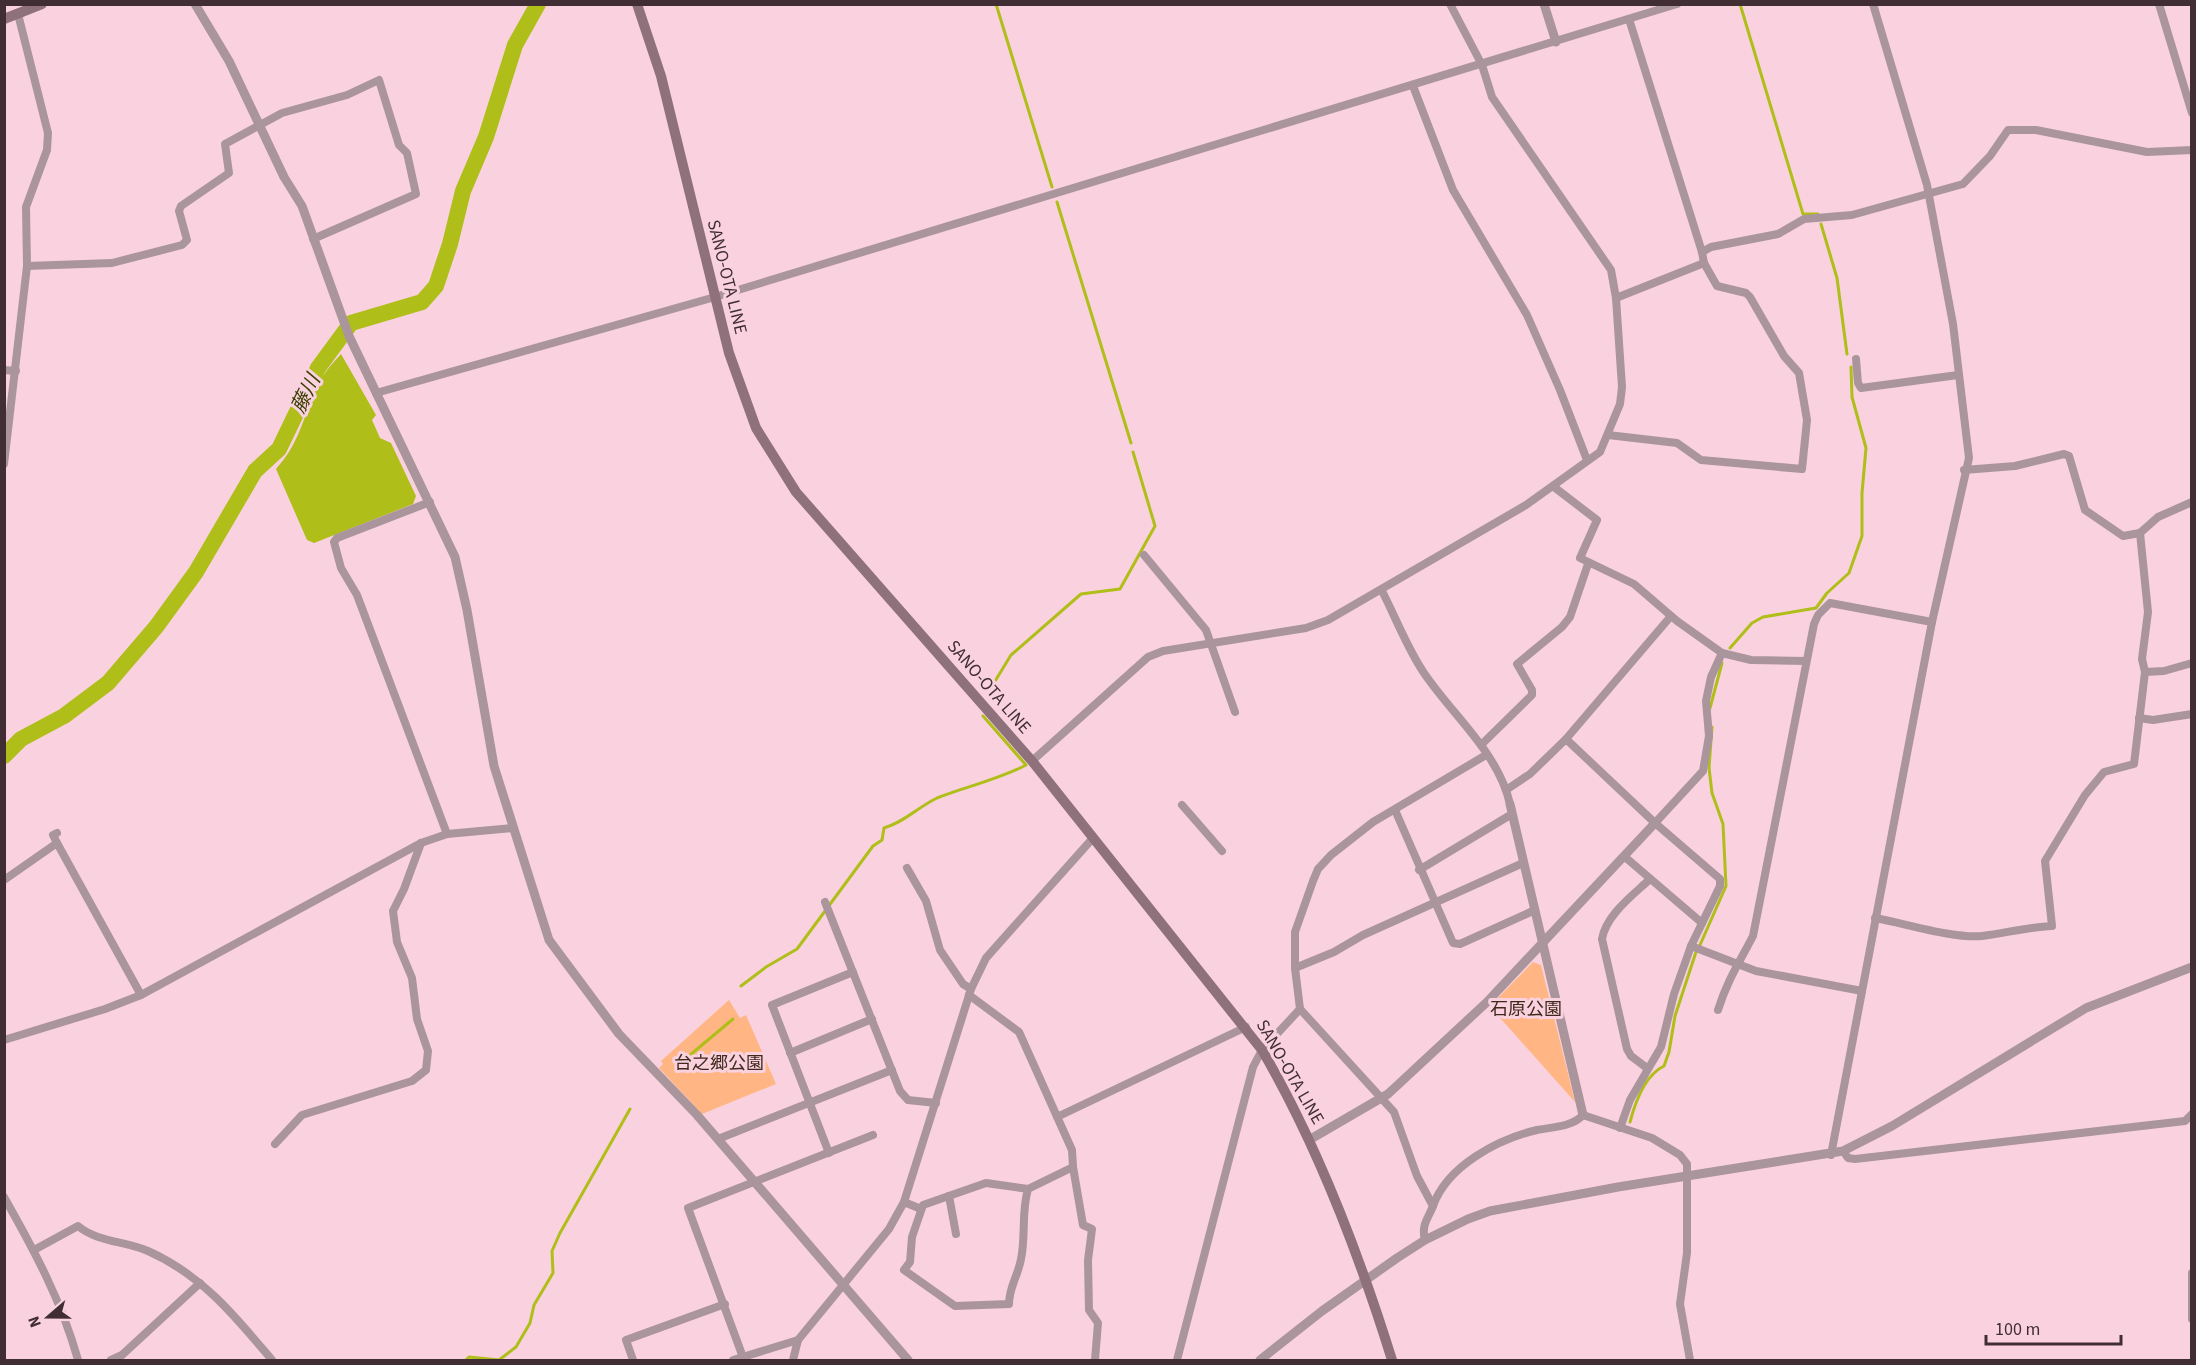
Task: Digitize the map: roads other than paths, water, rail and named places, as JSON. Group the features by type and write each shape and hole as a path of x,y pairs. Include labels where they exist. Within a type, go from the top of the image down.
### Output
{"main road":[{"path":"4,19 42,4"},
{"name":"SANO-OTA LINE","path":"637,4 661,76 715,297 742,393 756,428 778,467 836,540 1032,761 1246,1027 1262,1050 1288,1095 1309,1140 1392,1360"}],"street":[{"path":"195,4 229,61 258,125 302,207 348,334 455,557 467,610 488,738 513,828 549,940 619,1034 718,1139 908,1360"},
{"path":"1032,761 1148,657 1163,651 1212,642 1306,628 1328,620 1382,591 1554,487 1600,452 1620,404 1622,387 1616,298 1611,270 1509,125 1492,97 1482,65 1450,4"},
{"path":"1544,4 1556,42"},
{"path":"376,393 715,297 1677,4"},
{"path":"1831,1155 1932,622 1964,470 1969,458 1953,324 1929,194 1873,4"},
{"path":"2159,4 2192,113"},
{"path":"4,464 27,266 26,207 47,150 48,133 18,14"},
{"path":"1608,435 1677,443 1701,460 1802,469 1807,420 1799,373 1784,356 1750,297 1746,293 1717,286 1704,263 1629,19"},
{"path":"27,266 112,263 185,243 179,211 181,206 229,173 225,144 282,113 347,95 379,80 399,145 407,153 416,194 314,239"},
{"path":"1413,86 1453,190 1527,315 1560,390 1587,460"},
{"path":"1702,252 1711,247 1778,234 1804,219 1852,214 1963,184 1990,156 2008,130 2036,130 2147,152 2192,150"},
{"path":"1616,298 1704,263"},
{"path":"1856,359 1858,384 1861,388 1958,375"},
{"path":"4,370 15,371"},
{"path":"1964,470 2015,466 2064,454 2069,456 2085,510 2123,536 2140,533 2158,518 2192,502"},
{"path":"1554,487 1597,520 1580,558 1588,564 1634,584 1671,616 1722,652 1751,660 1806,661"},
{"path":"430,502 337,538 334,542 341,568 350,579 357,595 447,834"},
{"path":"1875,918 1965,935 1982,936 2024,927 2052,926 2045,861 2085,795 2104,772 2134,764 2145,672 2142,659 2148,612 2140,533"},
{"path":"1144,555 1206,630 1235,712"},
{"path":"1481,745 1532,695 1532,690 1517,664 1562,627 1570,616 1588,564"},
{"path":"1382,591 1422,670 1481,745 1506,790 1583,1114"},
{"path":"1718,1010 1732,970 1738,965 1753,936 1806,661 1818,615 1830,603 1932,622"},
{"path":"1506,790 1530,774 1566,739 1671,616"},
{"path":"1309,1140 1382,1099 1483,1006 1625,857 1703,771 1709,736 1706,701 1711,677 1722,652"},
{"path":"2145,672 2164,671 2192,663"},
{"path":"2139,718 2152,720 2192,714"},
{"path":"1566,739 1655,823 1720,879 1720,886 1691,946 1674,994 1661,1047 1630,1100 1620,1128"},
{"path":"1433,1206 1417,1176 1399,1121 1382,1099 1300,1009 1295,968 1295,932 1318,869 1331,855 1373,822 1486,755"},
{"path":"1182,805 1222,851"},
{"path":"1395,810 1450,940 1456,945 1535,910"},
{"path":"1419,870 1512,814"},
{"path":"4,1040 141,995 421,843 447,834 513,828"},
{"path":"57,832 53,836 141,995"},
{"path":"793,1360 798,1340 889,1228 904,1202 970,992 986,958 1094,838"},
{"path":"4,880 57,843"},
{"path":"275,1144 302,1115 371,1091 412,1081 426,1070 428,1051 417,1019 412,978 397,942 393,911 421,843"},
{"path":"1625,857 1702,923"},
{"path":"1295,968 1523,863"},
{"path":"907,868 926,901 940,950 963,984 1019,1032 1072,1150 1083,1225 1092,1229 1088,1260 1089,1310 1098,1323 1095,1360"},
{"path":"1647,1068 1631,1056 1627,1049 1602,939 1603,931 1615,914 1650,879"},
{"path":"827,906 900,1091 908,1100 936,1103"},
{"path":"1691,946 1738,965 1862,991"},
{"path":"1260,1360 1322,1311 1425,1240 1468,1219 1490,1211 1831,1155 1843,1151 1892,1126 2086,1008 2192,967"},
{"path":"829,1153 772,1005 853,972"},
{"path":"1177,1360 1253,1067 1262,1050 1300,1009"},
{"path":"790,1053 872,1019"},
{"path":"1057,1117 1246,1027"},
{"path":"718,1139 892,1070"},
{"path":"1583,1114 1652,1138 1680,1155 1687,1164 1685,1203 1687,1253 1680,1304 1690,1360"},
{"path":"1425,1240 1423,1227 1440,1190 1467,1163 1512,1138 1572,1123 1583,1114"},
{"path":"1843,1151 1848,1158 1855,1160 2186,1121 2192,1114"},
{"path":"744,1359 688,1208 873,1135"},
{"path":"1028,1189 1024,1204 1021,1260 1009,1292 1009,1304 955,1306 904,1270 910,1262 912,1237 923,1205 986,1183 1028,1189 1073,1167"},
{"path":"950,1196 956,1234"},
{"path":"4,1197 34,1250 67,1320 78,1360"},
{"path":"904,1202 921,1209"},
{"path":"34,1250 78,1226 88,1235 133,1244 151,1252 208,1287 272,1360"},
{"path":"2192,1272 2192,1319"},
{"path":"111,1360 122,1355 200,1283"},
{"path":"633,1360 626,1340 725,1304"},
{"path":"733,1360 744,1359 798,1340"}],"waterway":[{"name":"藤川","path":"4,756 21,739 64,716 108,683 156,627 196,572 255,471 279,449 318,368 351,323 422,302 436,286 450,244 463,191 486,137 515,45 538,4"},
{"path":"996,4 1052,187"},
{"path":"1740,4 1803,214 1818,214"},
{"path":"1057,202 1131,443"},
{"path":"1821,224 1837,278 1847,354"},
{"name":"藤川","path":"335,343 337,348"},
{"path":"1730,648 1752,623 1763,617 1816,608 1827,593 1849,573 1862,536 1862,493 1866,448 1852,397 1851,367"},
{"path":"313,377 321,384"},
{"path":"989,691 1011,655 1081,594 1120,589 1155,526 1133,452"},
{"path":"1710,708 1722,663"},
{"path":"741,986 766,967 797,949 873,846 882,840 884,828 937,798 1005,775 1026,765 983,716"},
{"path":"1700,945 1726,886 1723,824 1712,793 1709,768 1712,727"},
{"path":"1630,1122 1646,1083 1657,1070 1664,1066 1669,1052 1675,1016 1696,952"},
{"path":"677,1066 733,1019"},
{"path":"466,1360 469,1357 499,1360 516,1347 530,1323 534,1305 553,1273 552,1251 560,1233 630,1109"}],"park label":[{"name":"石原公園","path":"1526,1009"},
{"name":"台之郷公園","path":"719,1063"}]}
